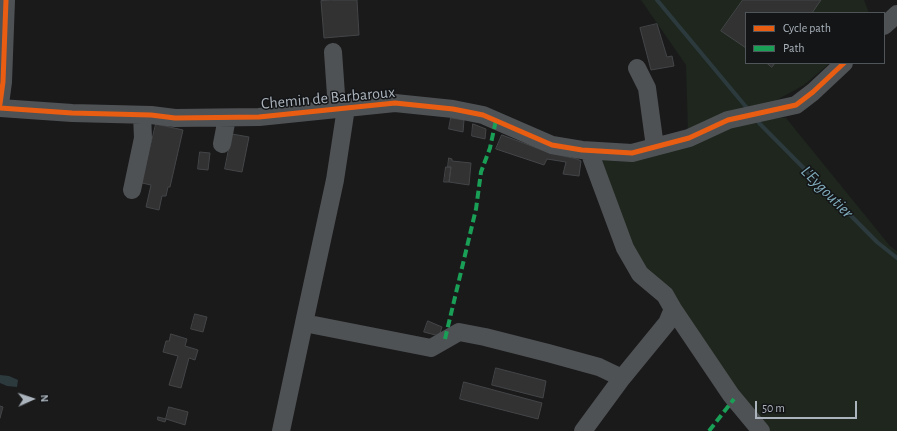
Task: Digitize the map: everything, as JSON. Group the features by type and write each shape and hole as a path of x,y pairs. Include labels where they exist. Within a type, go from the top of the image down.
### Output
{"street":[{"path":"0,104 3,82 6,0"},
{"path":"885,25 897,14"},
{"path":"281,431 335,180 341,109 333,52"},
{"name":"Chemin de Barbaroux","path":"0,108 175,118 227,118 259,117 395,103 453,109 483,115 552,145 589,151 632,153 689,138 728,120 796,105 813,92 843,64"},
{"path":"636,68 647,88 655,146"},
{"path":"132,190 143,138 142,115"},
{"path":"222,144 227,118"},
{"path":"589,151 625,248 640,274 665,295 673,310 731,395 761,431"},
{"path":"583,431 622,378 667,323 673,310"},
{"path":"304,323 431,348 459,332 485,337 599,367 622,378"}],"shaded area":[{"path":"641,0 864,0 869,12 745,12 745,64 829,64 804,85 775,101 688,132 686,65"},
{"path":"770,117 786,118 890,246 897,251 897,431 755,431 665,304 626,264 600,156 739,122"},
{"path":"0,375 9,376 18,380 17,387 7,386 0,383"}],"building":[{"path":"357,0 359,35 324,38 321,1"},
{"path":"743,0 821,0 813,12 745,12 745,47 721,31"},
{"path":"657,24 667,57 672,56 674,66 651,70 640,28"},
{"path":"451,118 464,120 463,132 449,129"},
{"path":"156,124 183,130 170,187 168,187 166,196 162,196 159,210 146,207 151,185 142,183"},
{"path":"473,124 486,129 485,139 472,136"},
{"path":"232,134 249,137 242,172 225,169"},
{"path":"502,135 550,153 581,161 579,176 563,174 566,162 547,159 544,165 496,149"},
{"path":"200,152 210,153 208,170 198,169"},
{"path":"449,158 452,159 452,161 471,163 469,185 449,182 451,167 448,167"},
{"path":"446,167 451,167 449,182 444,182"},
{"path":"195,314 207,317 203,332 191,329"},
{"path":"428,321 442,327 439,336 424,332"},
{"path":"171,334 187,339 185,346 198,350 195,360 189,358 181,388 169,385 178,356 163,352 166,341 169,341"},
{"path":"496,368 546,381 543,398 492,385"},
{"path":"464,382 542,403 538,419 460,399"},
{"path":"0,406 3,407 0,418"},
{"path":"169,407 188,412 185,425 166,419"},
{"path":"158,417 166,419 165,422 158,420"}],"waterway":[{"name":"L'Eygoutier","path":"657,0 747,108"},
{"name":"L'Eygoutier","path":"759,123 877,242 897,258"}],"marked path":[{"path":"445,339 476,209 481,172 490,148 496,120"},
{"path":"709,431 734,399"}],"cycle path":[{"path":"0,104 3,82 6,0"},
{"path":"0,108 72,113 151,115 175,118 259,117 395,103 453,109 483,115 552,145 582,150 632,153 689,138 728,120 796,105 813,92 843,64"}]}
